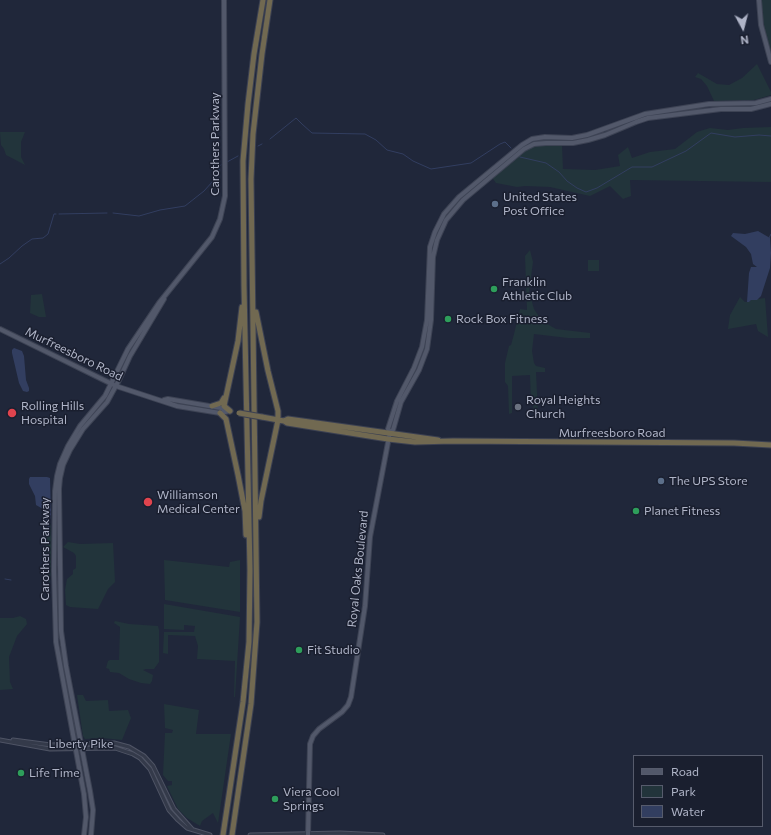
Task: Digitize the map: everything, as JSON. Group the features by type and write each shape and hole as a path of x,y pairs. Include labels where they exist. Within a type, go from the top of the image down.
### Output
{"highway":[{"path":"223,835 244,696 249,642 250,570 243,184 245,134 254,54 264,0"},
{"path":"232,835 251,704 257,622 251,179 253,134 270,0"},
{"path":"226,419 230,414 230,411 224,406 238,341 244,286"},
{"path":"252,288 257,325 278,411 278,420 258,521 257,560"},
{"path":"212,406 221,403 226,394"},
{"name":"Murfreesboro Road","path":"230,411 284,421 288,419 389,435 453,441 734,443 771,445"},
{"path":"220,413 226,419 242,494 246,524 247,557 250,570"}],"main road":[{"name":"Carothers Parkway","path":"91,835 93,819 92,802 66,666 61,631 59,489 63,465 83,428 107,402 141,334 167,293 212,237 218,226 225,196 224,0"},
{"path":"759,0 761,25 771,62"},
{"path":"416,369 426,330 428,257 432,239 439,223 444,214 459,197 522,145 532,139 572,138 593,134 644,114 709,104 756,103 771,99"},
{"path":"416,369 424,358 429,336 433,257 439,233 446,220 463,200 524,149 539,143 573,143 595,139 648,118 721,108 751,109 771,104"},
{"name":"Murfreesboro Road","path":"0,329 116,386 164,400 170,404 220,413 230,411"},
{"name":"Carothers Parkway","path":"84,835 86,806 56,642 54,571 56,484 60,464 68,446 80,426 102,401 128,350 141,334"},
{"name":"Royal Oaks Boulevard","path":"308,835 310,744 318,728 342,712 348,705 351,697 366,606 370,537 389,435 393,430 398,410 416,369"},
{"name":"Murfreesboro Road","path":"164,400 168,399 212,406 230,411"}],"street":[{"name":"Liberty Pike","path":"0,739 44,744 115,748 133,754 140,758 150,769 174,816 187,828 192,828 210,835"},
{"name":"Liberty Pike","path":"82,746 114,743 124,745 144,756 153,766 174,809 192,828"},
{"path":"159,788 164,786"},
{"path":"250,835 347,833 383,835"}],"green space":[{"path":"759,0 771,0 771,62 766,47"},
{"path":"757,64 771,92 771,95 754,100 714,101 707,86 701,79 695,77 698,73 717,84 729,85 742,78"},
{"path":"771,127 771,182 630,180 631,196 623,199 610,186 590,196 550,187 517,187 496,183 491,176 534,144 562,145 563,169 595,170 620,166 618,155 628,147 632,158 650,152 675,149 697,132 710,128 728,130"},
{"path":"0,132 25,132 21,142 21,157 25,165 6,155 1,145"},
{"path":"530,250 533,262 529,292 534,309 542,321 556,329 590,333 590,338 568,338 534,334 532,351 534,363 536,366 545,368 545,372 536,372 538,413 534,413 531,402 530,375 512,376 512,413 509,414 508,386 505,382 505,363 520,309 527,310 525,256"},
{"path":"588,260 599,260 599,271 588,271"},
{"path":"42,294 46,317 39,317 30,313 31,295"},
{"path":"740,297 745,302 765,298 768,337 758,331 756,324 728,329 730,315"},
{"path":"51,523 52,548 50,583 47,580 45,526 49,529"},
{"path":"68,542 80,544 113,543 115,582 108,589 98,609 70,607 66,605 65,590 67,579 73,574 73,570 76,568 76,556 74,553 63,547"},
{"path":"164,560 229,567 230,562 240,560 240,612 165,600"},
{"path":"164,604 240,617 235,697 235,661 197,659 198,646 195,636 168,635 168,654 163,653 164,632 194,632 195,626 184,625 184,630 164,629"},
{"path":"20,616 26,619 27,624 17,636 9,657 10,682 13,689 0,690 0,618 13,618"},
{"path":"115,621 129,624 158,626 159,662 154,669 143,670 153,675 150,684 129,679 119,673 110,672 109,669 106,668 108,661 119,660 120,627 114,623"},
{"path":"77,695 83,695 86,701 108,700 109,711 128,710 131,718 122,740 102,738 85,739 83,736"},
{"path":"164,704 199,710 196,734 231,734 218,823 213,813 202,821 200,826 187,818 178,809 167,786 172,785 172,781 168,781 163,775 165,733 172,733 173,730 165,728"}],"water":[{"path":"758,231 770,238 770,268 761,296 757,300 747,302 749,273 751,267 757,267 753,264 751,254 746,247 731,236 733,233 745,234"},
{"path":"14,348 22,351 24,356 26,380 29,388 29,391 27,392 23,391 19,383 12,353"},
{"path":"30,477 50,478 51,514 49,528 46,524 43,509 36,505 35,496 29,484"}],"waterway":[{"path":"270,139 296,118 312,133 365,134 376,140 387,150 403,154 413,161 431,169 471,163 505,142 511,148"},
{"path":"520,157 546,163 559,172 567,181 586,192 597,188 632,167 652,167 686,151 711,133 735,137 759,135 771,136"},
{"path":"258,146 262,144"},
{"path":"227,162 238,156"},
{"path":"113,213 139,216 160,210 185,206 204,191 213,181 219,173 219,166 221,165"},
{"path":"59,214 107,213"},
{"path":"0,264 32,239 43,238 48,234 54,214 56,214"},
{"path":"769,238 771,234"},
{"path":"5,579 11,580"}],"place":[{"name":"United States Post Office","path":"495,204"},
{"name":"Franklin Athletic Club","path":"494,289"},
{"name":"Rock Box Fitness","path":"448,319"},
{"name":"Royal Heights Church","path":"518,407"},
{"name":"Rolling Hills Hospital","path":"12,413"},
{"name":"The UPS Store","path":"661,481"},
{"name":"Williamson Medical Center","path":"148,502"},
{"name":"Planet Fitness","path":"636,511"},
{"name":"Fit Studio","path":"299,650"},
{"name":"Life Time","path":"21,773"},
{"name":"Viera Cool Springs","path":"275,799"}]}
